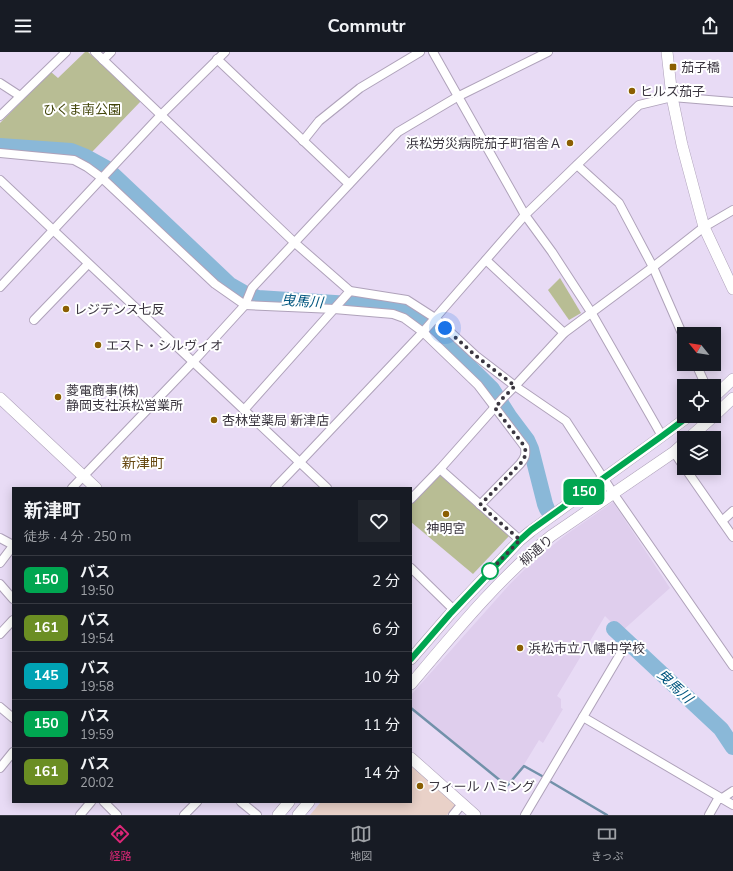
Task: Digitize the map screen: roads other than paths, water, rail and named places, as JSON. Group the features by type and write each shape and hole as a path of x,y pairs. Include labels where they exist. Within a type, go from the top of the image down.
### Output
{"street":[{"path":"0,116 66,52"},
{"path":"95,52 348,294 407,300 515,386 566,421 613,493 733,666"},
{"path":"103,60 111,52"},
{"path":"0,286 161,115 225,52"},
{"path":"303,141 319,121 360,88 420,52"},
{"path":"433,52 525,216 552,252 592,312 662,436"},
{"path":"73,487 193,362 246,302 252,288 398,132 457,97 548,52"},
{"path":"668,52 672,97 682,145 704,227 733,289"},
{"path":"217,59 349,184"},
{"path":"0,83 20,96"},
{"path":"276,487 424,331 525,216 639,105 672,97 733,102"},
{"path":"0,153 74,160 106,174 215,284 246,302 393,314 404,318 424,331 478,385 525,447 526,455 524,459 480,505"},
{"path":"577,164 619,203 653,267 679,327"},
{"path":"0,180 326,487"},
{"path":"412,498 564,333 704,227 733,210"},
{"path":"486,260 564,333"},
{"path":"34,320 88,264"},
{"path":"244,410 348,294"},
{"path":"721,391 733,380"},
{"path":"0,398 95,487"},
{"path":"721,409 733,398"},
{"name":"柳通り","path":"412,658 454,610 531,530 680,423"},
{"path":"697,431 706,423"},
{"name":"柳通り","path":"412,683 466,619 534,550 551,536 677,449"},
{"path":"674,452 677,457"},
{"path":"440,469 520,540"},
{"path":"689,475 733,537"},
{"path":"722,521 733,511"},
{"path":"0,538 12,544"},
{"path":"0,563 12,546"},
{"path":"412,569 454,610"},
{"path":"0,584 12,598"},
{"path":"0,634 12,621"},
{"path":"525,815 625,646"},
{"path":"0,707 12,717"},
{"path":"583,717 733,805"},
{"path":"0,768 12,753"},
{"path":"412,759 475,815"},
{"path":"709,815 718,800 733,791"},
{"path":"80,815 90,803"},
{"path":"105,803 118,815"},
{"path":"184,815 196,803"},
{"path":"243,803 257,815"},
{"path":"278,815 288,803"},
{"path":"298,815 308,803"},
{"path":"453,815 462,804"}],"waterway":[{"name":"曳馬川","path":"0,146 71,151 106,168 230,285 244,293 258,298 396,307 409,313 422,322 442,340 492,389 509,416 527,440 531,449 547,509"},
{"name":"曳馬川","path":"614,629 721,729 733,747"},
{"path":"412,709 507,786 524,766 542,776"},
{"path":"551,782 607,815"}],"place":[{"name":"茄子橋","path":"673,67"},
{"name":"ヒルズ茄子","path":"632,91"},
{"name":"浜松労災病院茄子町宿舎Ａ","path":"570,143"},
{"name":"レジデンス七反","path":"66,309"},
{"name":"エスト・シルヴィオ","path":"98,345"},
{"name":"菱電商事(株) 静岡支社浜松営業所","path":"58,397"},
{"name":"杏林堂薬局 新津店","path":"214,420"},
{"name":"神明宮","path":"446,514"},
{"name":"浜松市立八幡中学校","path":"520,648"},
{"name":"フィール ハミング","path":"420,786"}],"district":[{"name":"新津町","path":"143,463"}],"park label":[{"name":"ひくま南公園","path":"82,109"}]}
